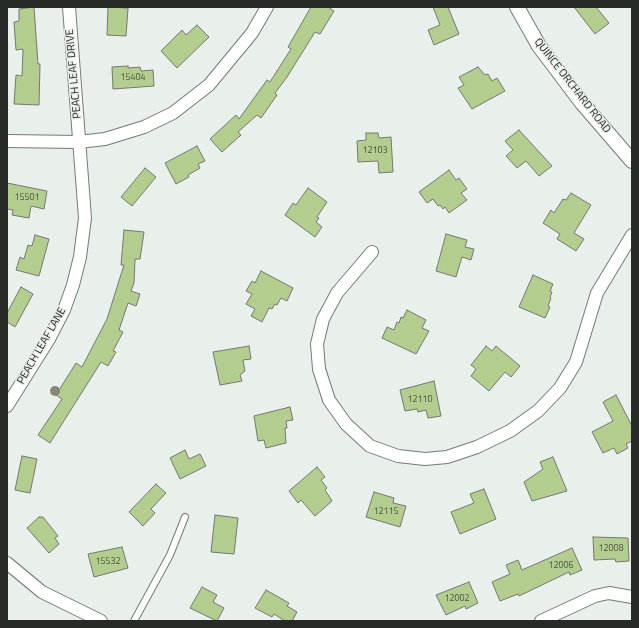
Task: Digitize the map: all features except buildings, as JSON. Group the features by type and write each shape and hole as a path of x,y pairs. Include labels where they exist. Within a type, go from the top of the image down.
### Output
{"street":[{"name":"PEACH LEAF DRIVE","path":"68,7 79,142"},
{"path":"7,141 79,142 105,140 144,127 173,113 209,85 252,33 267,7"},
{"name":"QUINCE ORCHARD ROAD","path":"517,7 539,46 582,103 632,161"},
{"name":"PEACH LEAF LANE","path":"7,406 49,339 64,310 73,285 80,257 85,218 79,142"},
{"path":"372,252 337,292 323,319 317,344 319,370 329,400 346,424 370,446 398,456 425,459 447,457 477,447 510,431 538,412 560,388 576,362 597,293 632,235"},
{"path":"7,563 42,592 101,621"},
{"path":"541,621 595,596 609,593 632,597"}],"lane":[{"path":"134,621 170,555 185,517"}]}
